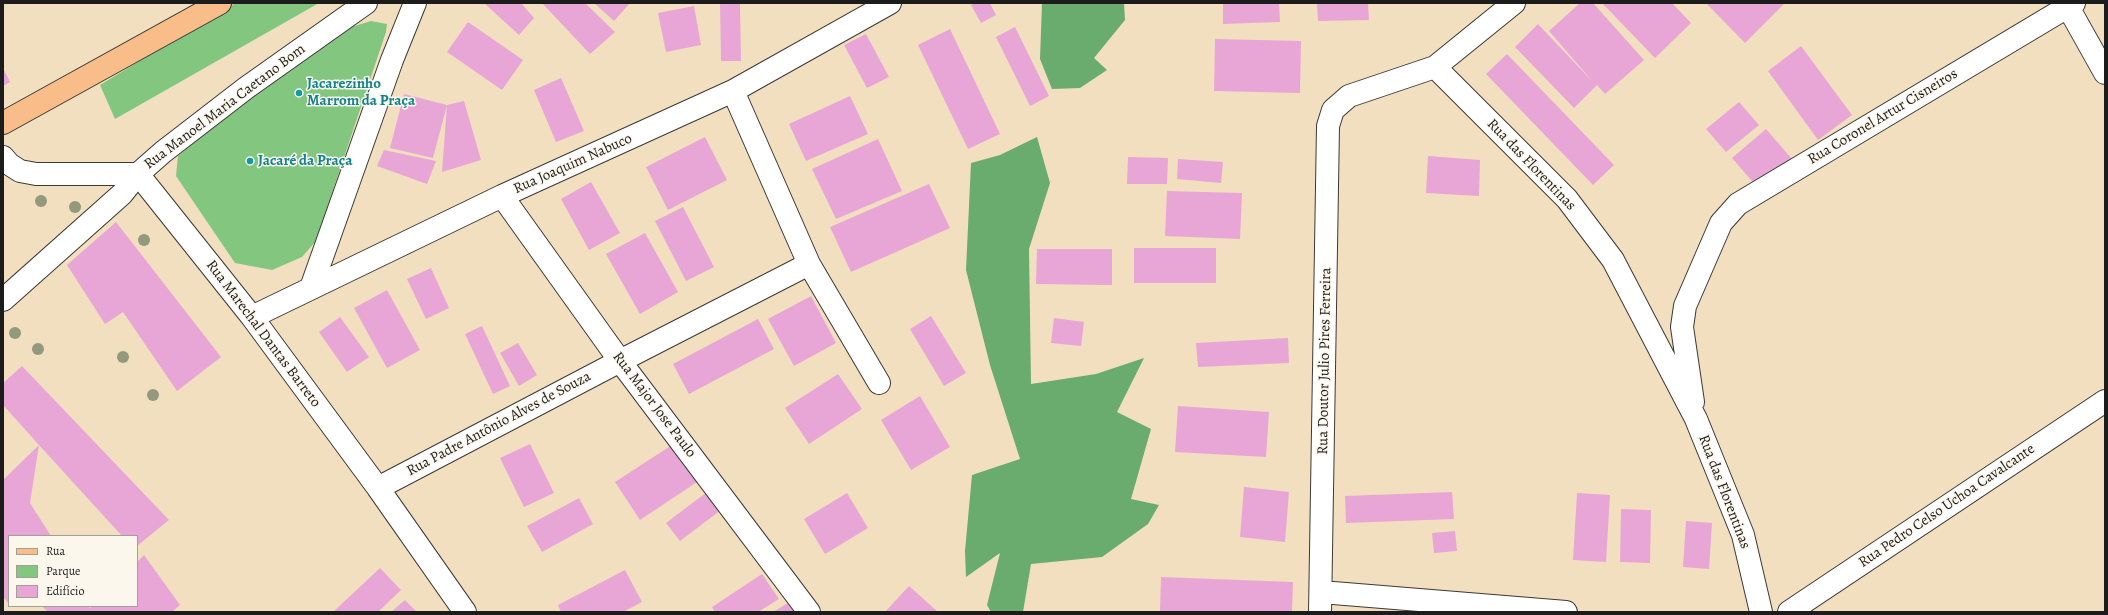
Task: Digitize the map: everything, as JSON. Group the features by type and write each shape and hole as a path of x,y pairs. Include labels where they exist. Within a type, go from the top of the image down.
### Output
{"main road":[{"path":"3,123 220,3"}],"street":[{"name":"Rua Manoel Maria Caetano Bom","path":"3,300 122,194 138,174 163,152 246,88 366,3"},
{"path":"311,288 392,60 415,3"},
{"name":"Rua Joaquim Nabuco","path":"252,317 502,196 733,91 890,3"},
{"path":"1435,67 1514,3"},
{"path":"2071,5 2105,73"},
{"name":"Rua Coronel Artur Cisneiros","path":"1709,248 1721,223 1738,204 2071,5"},
{"name":"Rua Doutor Julio Pires Ferreira","path":"1320,602 1328,126 1333,110 1349,96 1435,67"},
{"name":"Rua das Florentinas","path":"1435,67 1567,199 1613,260 1696,419 1743,535 1761,612"},
{"path":"733,91 808,264 878,383"},
{"path":"3,156 9,164 20,171 36,174 138,174"},
{"name":"Rua Marechal Dantas Barreto","path":"138,174 252,317 378,488 465,612"},
{"name":"Rua Major Jose Paulo","path":"502,196 620,360 809,612"},
{"name":"Rua das Florentinas","path":"1696,419 1682,328 1685,306 1709,248"},
{"name":"Rua Padre Antônio Alves de Souza","path":"378,488 620,360 808,264"},
{"name":"Rua Pedro Celso Uchoa Cavalcante","path":"1789,612 2105,401"},
{"path":"1320,602 1566,612"}],"green space":[{"path":"235,3 319,3 115,119 100,85"},
{"path":"1042,3 1124,3 1125,20 1094,58 1107,70 1080,88 1052,89 1040,59"},
{"path":"371,21 387,24 386,32 316,241 302,257 272,270 235,263 176,176 178,156 322,36"},
{"path":"1037,137 1050,183 1029,249 1031,384 1096,374 1144,358 1117,412 1151,429 1131,499 1159,505 1148,524 1102,557 1031,564 1023,612 991,612 987,605 1000,553 966,577 965,551 972,475 1020,459 990,365 966,270 971,163 1000,155"}],"building":[{"path":"484,3 521,3 534,18 519,35"},
{"path":"542,3 585,3 615,32 590,54"},
{"path":"594,3 630,3 614,21"},
{"path":"720,3 740,3 741,61 721,61"},
{"path":"975,3 990,3 996,15 981,23 971,5"},
{"path":"1223,3 1279,3 1280,22 1223,24"},
{"path":"1317,3 1368,3 1369,20 1318,21"},
{"path":"1580,3 1593,3 1644,60 1605,94 1597,85 1574,108 1515,47 1538,24 1593,82 1549,31"},
{"path":"1602,3 1672,3 1691,23 1655,58"},
{"path":"1706,3 1783,3 1784,4 1745,43"},
{"path":"694,6 701,45 666,52 658,13"},
{"path":"468,22 523,60 502,90 447,52"},
{"path":"1015,27 1049,96 1030,106 996,37"},
{"path":"950,29 1000,134 968,149 918,45"},
{"path":"866,34 889,77 867,88 844,45"},
{"path":"1215,39 1301,41 1300,93 1214,91"},
{"path":"1801,46 1852,115 1818,140 1768,71"},
{"path":"1507,54 1614,165 1593,185 1486,74"},
{"path":"3,68 10,82 3,86"},
{"path":"561,78 584,131 556,142 534,90"},
{"path":"404,94 447,105 433,158 390,148"},
{"path":"850,96 868,134 806,161 789,124"},
{"path":"464,101 481,160 442,172 447,105"},
{"path":"1739,102 1759,125 1726,152 1706,129"},
{"path":"1766,129 1792,159 1758,188 1732,158"},
{"path":"705,137 727,180 668,210 646,167"},
{"path":"878,139 902,191 836,219 812,169"},
{"path":"384,150 436,161 427,184 377,166"},
{"path":"1428,156 1480,160 1479,196 1426,193"},
{"path":"1128,157 1168,158 1167,184 1127,184"},
{"path":"1178,159 1223,162 1221,183 1177,179"},
{"path":"591,182 620,233 589,250 561,199"},
{"path":"929,184 950,228 851,272 830,227"},
{"path":"1167,191 1242,193 1240,239 1165,236"},
{"path":"683,207 714,267 686,281 655,221"},
{"path":"116,222 221,357 177,391 123,312 105,324 67,265"},
{"path":"645,233 678,292 640,314 606,254"},
{"path":"1134,248 1216,248 1216,283 1134,283"},
{"path":"1037,249 1112,249 1112,285 1036,284"},
{"path":"431,268 449,308 426,319 407,279"},
{"path":"387,290 420,350 387,368 354,308"},
{"path":"811,296 836,343 794,366 768,319"},
{"path":"931,316 966,373 944,386 910,329"},
{"path":"340,317 369,357 347,372 319,332"},
{"path":"1054,318 1084,322 1081,346 1051,343"},
{"path":"758,319 774,349 689,394 673,364"},
{"path":"482,326 510,386 493,394 465,334"},
{"path":"1288,338 1289,363 1198,367 1196,343"},
{"path":"518,343 537,375 519,386 500,353"},
{"path":"22,366 169,520 138,545 138,535 121,535 3,405 3,383"},
{"path":"838,374 862,409 809,444 785,408"},
{"path":"920,396 950,447 911,470 881,420"},
{"path":"1178,406 1269,412 1266,457 1175,452"},
{"path":"675,443 700,480 640,520 615,482"},
{"path":"530,444 554,493 524,507 500,458"},
{"path":"39,445 30,503 50,535 8,535 8,603 3,597 3,480"},
{"path":"1244,487 1289,492 1285,542 1240,537"},
{"path":"711,489 725,507 680,541 666,523"},
{"path":"1452,492 1454,519 1346,523 1345,496"},
{"path":"847,493 868,528 825,554 804,519"},
{"path":"1577,493 1610,495 1606,562 1573,560"},
{"path":"579,498 593,524 542,552 527,526"},
{"path":"1621,509 1651,510 1650,563 1620,562"},
{"path":"1686,521 1712,523 1709,569 1683,567"},
{"path":"1455,531 1457,551 1434,553 1432,533"},
{"path":"144,555 180,605 172,612 48,612 43,607 138,607 138,561"},
{"path":"380,568 401,590 378,612 333,612"},
{"path":"625,570 642,602 623,612 561,612 558,605"},
{"path":"762,574 779,599 758,612 715,612 712,607"},
{"path":"1161,577 1293,582 1292,612 1160,612"},
{"path":"909,586 938,612 885,612"},
{"path":"405,600 417,612 391,612"},
{"path":"788,603 794,612 773,612"}],"place":[{"name":"Jacarezinho Marrom da Praça","path":"299,93"},
{"name":"Jacaré da Praça","path":"250,161"}]}
